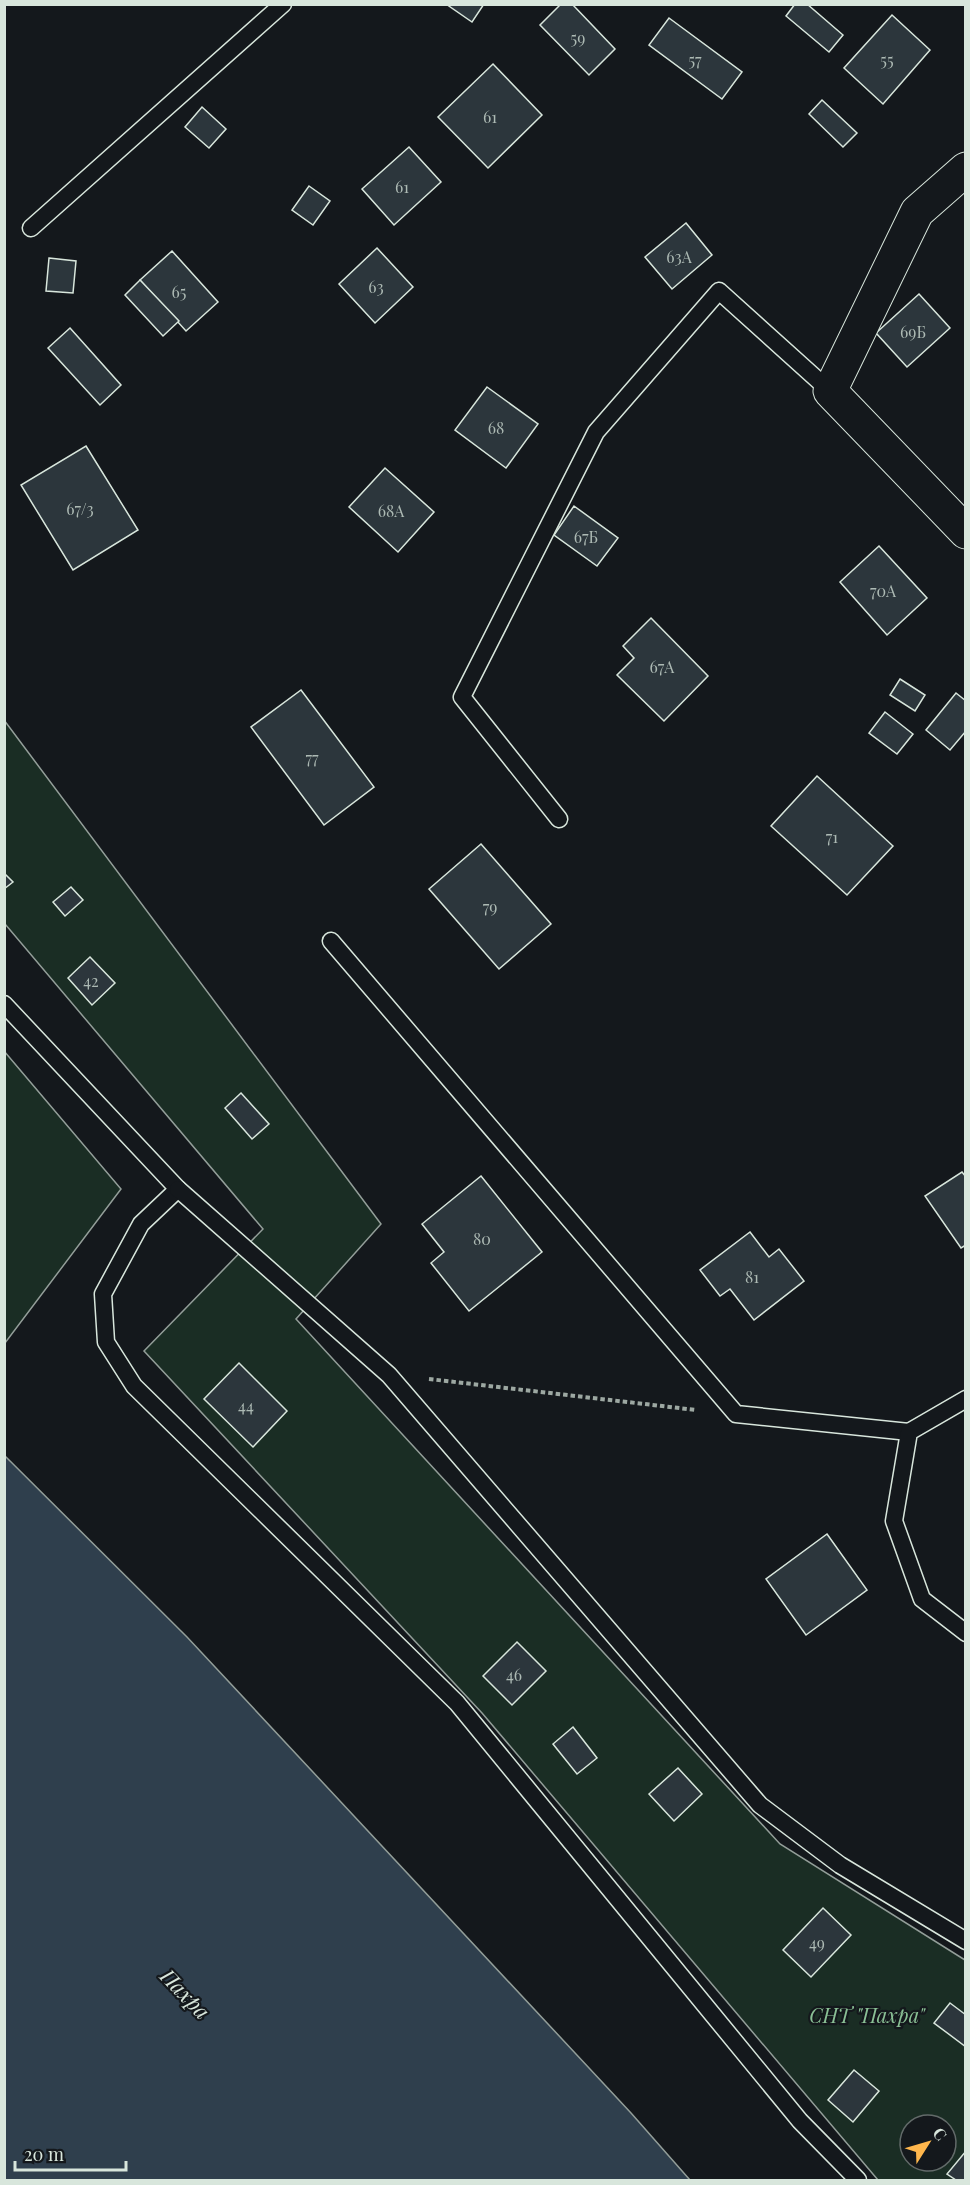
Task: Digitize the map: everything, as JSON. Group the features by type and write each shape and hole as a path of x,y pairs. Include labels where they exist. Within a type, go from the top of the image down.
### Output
{"street":[{"path":"966,169 917,212 830,391 966,532"}],"lane":[{"path":"31,228 283,4"},
{"path":"560,819 462,697 596,432 719,291 830,391"},
{"path":"331,941 736,1414 909,1432 966,1399"},
{"path":"4,1004 178,1189 389,1375 760,1804 840,1865 966,1941"},
{"path":"178,1189 141,1224 104,1294 106,1342 134,1386 457,1703 800,2121 858,2181"},
{"path":"909,1432 894,1521 922,1599 966,1634"}],"path":[{"path":"389,1375 736,1414"}],"green space":[{"name":"СНТ \"Пахра\"","path":"4,720 381,1224 296,1319 780,1844 965,1960 965,2180 878,2180 482,1713 144,1351 263,1229 5,924"},
{"path":"4,1051 121,1189 5,1343 4,1343"}],"water":[{"name":"Пахра","path":"4,1455 187,1637 631,2113 690,2180 5,2180"}],"building":[{"path":"446,4 484,4 472,22"},
{"path":"561,4 572,4 615,49 589,75 540,25"},
{"path":"795,4 807,4 843,35 829,52 786,16"},
{"path":"892,15 930,50 883,104 844,68"},
{"path":"669,18 742,72 722,99 649,45"},
{"path":"493,64 542,115 488,168 438,117"},
{"path":"822,100 857,133 843,147 809,114"},
{"path":"202,107 226,129 209,148 185,127"},
{"path":"409,147 441,182 394,225 362,189"},
{"path":"309,186 330,201 313,225 292,210"},
{"path":"686,223 712,255 672,289 645,257"},
{"path":"377,248 413,287 375,323 339,284"},
{"path":"172,251 218,302 186,331 140,280"},
{"path":"49,258 76,261 73,293 46,291"},
{"path":"140,280 179,321 163,336 125,295"},
{"path":"919,294 950,328 907,367 876,333"},
{"path":"70,328 121,385 100,405 48,348"},
{"path":"487,387 538,424 506,468 455,430"},
{"path":"86,446 138,530 73,570 21,485"},
{"path":"385,468 434,512 398,552 349,507"},
{"path":"574,506 618,538 597,566 554,535"},
{"path":"879,546 927,598 887,635 840,582"},
{"path":"651,618 708,676 664,721 617,675 634,658 623,646"},
{"path":"900,679 925,695 915,711 890,695"},
{"path":"301,690 374,787 324,825 251,727"},
{"path":"956,693 966,701 966,731 950,750 926,730"},
{"path":"885,712 913,734 897,754 869,733"},
{"path":"817,776 893,846 847,895 771,826"},
{"path":"481,844 551,924 499,969 429,889"},
{"path":"4,873 13,882 4,889"},
{"path":"71,887 83,900 65,916 53,902"},
{"path":"90,957 115,983 92,1005 68,978"},
{"path":"241,1093 269,1124 252,1139 225,1108"},
{"path":"962,1172 966,1177 966,1245 961,1248 925,1196"},
{"path":"481,1176 542,1252 469,1311 431,1263 444,1252 422,1224"},
{"path":"750,1232 769,1257 779,1249 804,1281 754,1320 730,1289 720,1296 700,1270"},
{"path":"239,1363 287,1411 253,1447 204,1399"},
{"path":"827,1534 867,1590 806,1635 766,1579"},
{"path":"517,1642 546,1671 512,1705 483,1676"},
{"path":"573,1727 597,1758 577,1774 553,1744"},
{"path":"678,1768 702,1794 674,1821 649,1794"},
{"path":"823,1908 851,1935 811,1977 783,1950"},
{"path":"950,2003 966,2015 966,2047 934,2023"},
{"path":"854,2070 879,2091 853,2122 828,2100"},
{"path":"966,2151 966,2180 956,2180 947,2174 958,2173 958,2161"}]}
